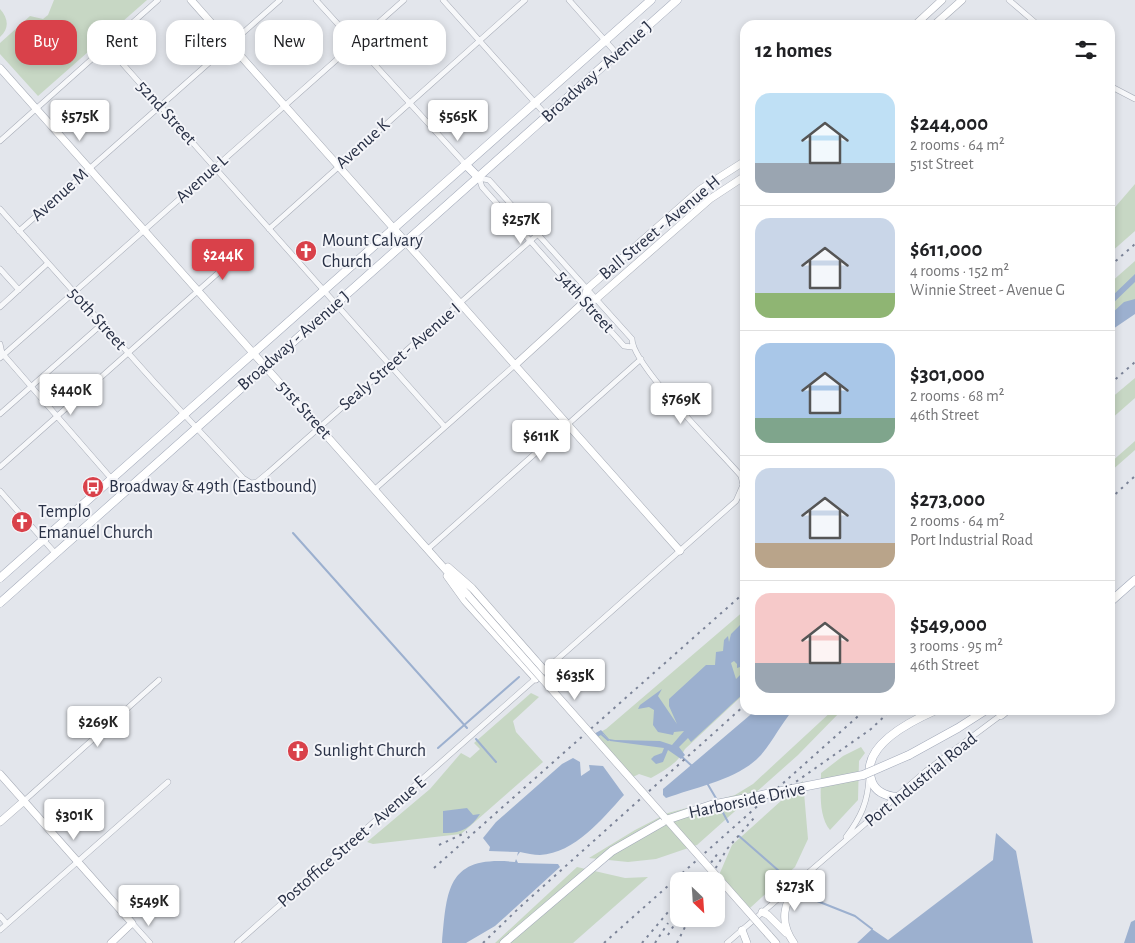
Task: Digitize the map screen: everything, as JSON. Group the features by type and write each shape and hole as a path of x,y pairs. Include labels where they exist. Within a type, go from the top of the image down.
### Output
{"main road":[{"name":"Broadway - Avenue J","path":"0,578 651,0"},
{"name":"Broadway - Avenue J","path":"0,603 677,0"},
{"path":"466,165 479,178"},
{"path":"1115,598 1135,580"},
{"path":"897,797 887,796 880,792 873,784 869,771 872,758 899,729 926,715"},
{"name":"Harborside Drive","path":"504,943 612,850 666,820 711,805 863,775 909,756 978,715"}],"street":[{"path":"135,20 158,0"},
{"path":"191,0 209,20"},
{"name":"Avenue M","path":"245,31 280,0"},
{"path":"316,0 334,20"},
{"name":"Avenue L","path":"381,20 404,0"},
{"path":"443,0 547,116"},
{"name":"Avenue K","path":"269,229 525,0"},
{"path":"569,0 617,54"},
{"path":"920,20 942,0"},
{"path":"940,20 962,0"},
{"path":"1009,0 1032,20"},
{"path":"245,61 680,550"},
{"path":"0,140 87,62"},
{"name":"Avenue L","path":"1,355 215,168 333,62"},
{"name":"52nd Street","path":"124,65 392,365 445,427"},
{"name":"Avenue M","path":"19,231 206,65"},
{"path":"374,65 466,165"},
{"name":"51st Street","path":"0,68 776,943"},
{"path":"1115,89 1135,100"},
{"name":"Ball Street - Avenue H","path":"584,302 587,289 701,189 740,164"},
{"name":"54th Street","path":"632,347 624,346 584,302 482,187 479,178 489,180 632,339 632,347 655,380 740,475"},
{"name":"Ball Street - Avenue H","path":"515,365 584,302 596,299 710,199 740,179"},
{"path":"701,189 710,199"},
{"name":"50th Street","path":"0,209 195,428"},
{"name":"Sealy Street - Avenue I","path":"195,428 243,478 251,483 257,482 392,365 538,234"},
{"path":"650,235 658,244"},
{"path":"0,467 236,257"},
{"path":"0,307 48,263"},
{"path":"0,269 19,290"},
{"path":"0,414 102,324"},
{"path":"0,344 1,355 58,416 124,492"},
{"path":"428,549 641,359"},
{"path":"375,489 515,365"},
{"name":"54th Street","path":"736,501 740,490"},
{"path":"0,491 55,553"},
{"name":"Postoffice Street - Avenue E","path":"237,943 736,501"},
{"path":"437,559 472,588 545,671"},
{"path":"437,559 465,600 536,679"},
{"path":"0,822 159,680"},
{"name":"Port Industrial Road","path":"727,943 926,772 1001,715"},
{"name":"Port Industrial Road","path":"840,844 859,819 866,804 869,771"},
{"path":"0,774 150,943"},
{"path":"0,930 168,782"},
{"path":"788,935 784,923 785,904 796,882"},
{"path":"762,912 768,915 794,943"},
{"path":"0,916 7,924"},
{"path":"111,943 132,924"},
{"path":"742,930 747,943"}],"green space":[{"path":"54,0 147,0 124,20 87,20 87,53 77,62 77,20 26,20 30,16 43,19 48,15"},
{"path":"0,9 5,16 7,27 0,37"},
{"path":"15,30 15,65 73,65 38,96 0,54 0,43"},
{"path":"1135,184 1135,231 1115,249 1115,207"},
{"path":"1135,261 1135,309 1115,320 1115,279"},
{"path":"1135,378 1135,398 1115,416 1115,395"},
{"path":"1135,441 1135,450 1115,468 1115,459"},
{"path":"740,614 740,698 685,749 670,766 651,778 639,774 627,780 591,737 606,729"},
{"path":"531,693 539,697 513,721 516,732 543,762 461,834 373,844 367,842 430,789 461,753 470,758 480,749 474,743"},
{"path":"828,715 837,715 798,755 697,845 656,859 628,862 589,858 635,830 668,813 735,795 753,784"},
{"path":"861,747 865,753 859,761 858,800 830,830 822,810 821,773 843,756"},
{"path":"803,781 808,839 795,867 750,908 725,881 725,872 720,872 732,845"},
{"path":"577,867 625,878 648,877 573,943 495,943"}],"water":[{"path":"1135,274 1135,282 1115,301 1115,293"},
{"path":"1135,299 1135,314 1115,328 1115,310 1124,302"},
{"path":"740,625 740,667 737,668 737,664 734,661 731,663 736,679 740,675 740,697 691,742 688,738 679,747 685,755 681,759 668,750 663,762 656,764 651,759 662,753 664,748 610,741 603,734 595,738 592,735 601,730 609,739 660,741 672,745 684,731 674,732 673,735 658,732 653,725 654,710 649,707 638,709 640,705 662,689 658,696 677,724 669,706 669,699 706,665 715,665 716,652 723,651 724,640 728,636 729,642 731,634"},
{"path":"750,715 789,715 761,755 741,770 717,781 666,798 663,795 663,789"},
{"path":"573,758 580,762 581,776 590,770 589,765 603,766 624,795 587,833 565,848 553,853 540,855 520,852 517,856 518,852 489,851 490,847 483,838 496,822 562,764"},
{"path":"467,808 473,815 480,814 473,823 460,831 443,833 443,811"},
{"path":"996,833 1016,851 1033,943 857,943 872,929 888,940 993,860"},
{"path":"516,859 518,863 558,864 560,867 495,926 466,943 442,943 449,892 463,870 476,864 493,861 515,862"},
{"path":"1135,920 1135,943 1124,943 1131,922"}],"waterway":[{"path":"293,533 467,728"},
{"path":"438,748 519,677"},
{"path":"600,733 608,740"},
{"path":"476,739 496,762"},
{"path":"681,756 692,766"},
{"path":"707,783 717,800"},
{"path":"720,807 728,822"},
{"path":"739,836 787,878"},
{"path":"802,895 855,916 872,929"}],"railway":[{"path":"1115,262 1135,244"},
{"path":"1115,380 1135,362"},
{"path":"1115,494 1135,476"},
{"path":"434,868 740,596"},
{"path":"483,943 519,908 740,709"},
{"path":"604,943 859,715"},
{"path":"790,786 871,729 886,715"},
{"path":"713,872 727,849 754,818"},
{"path":"439,845 467,832"},
{"path":"704,872 718,853"},
{"path":"642,943 670,910"},
{"path":"655,943 668,923"},
{"path":"668,935 672,928"},
{"path":"677,943 684,928"}],"place":[{"name":"Mount Calvary Church","path":"306,251"},
{"name":"Broadway & 49th (Eastbound)","path":"93,487"},
{"name":"Templo Emanuel Church","path":"22,522"},
{"name":"Sunlight Church","path":"298,751"}]}
